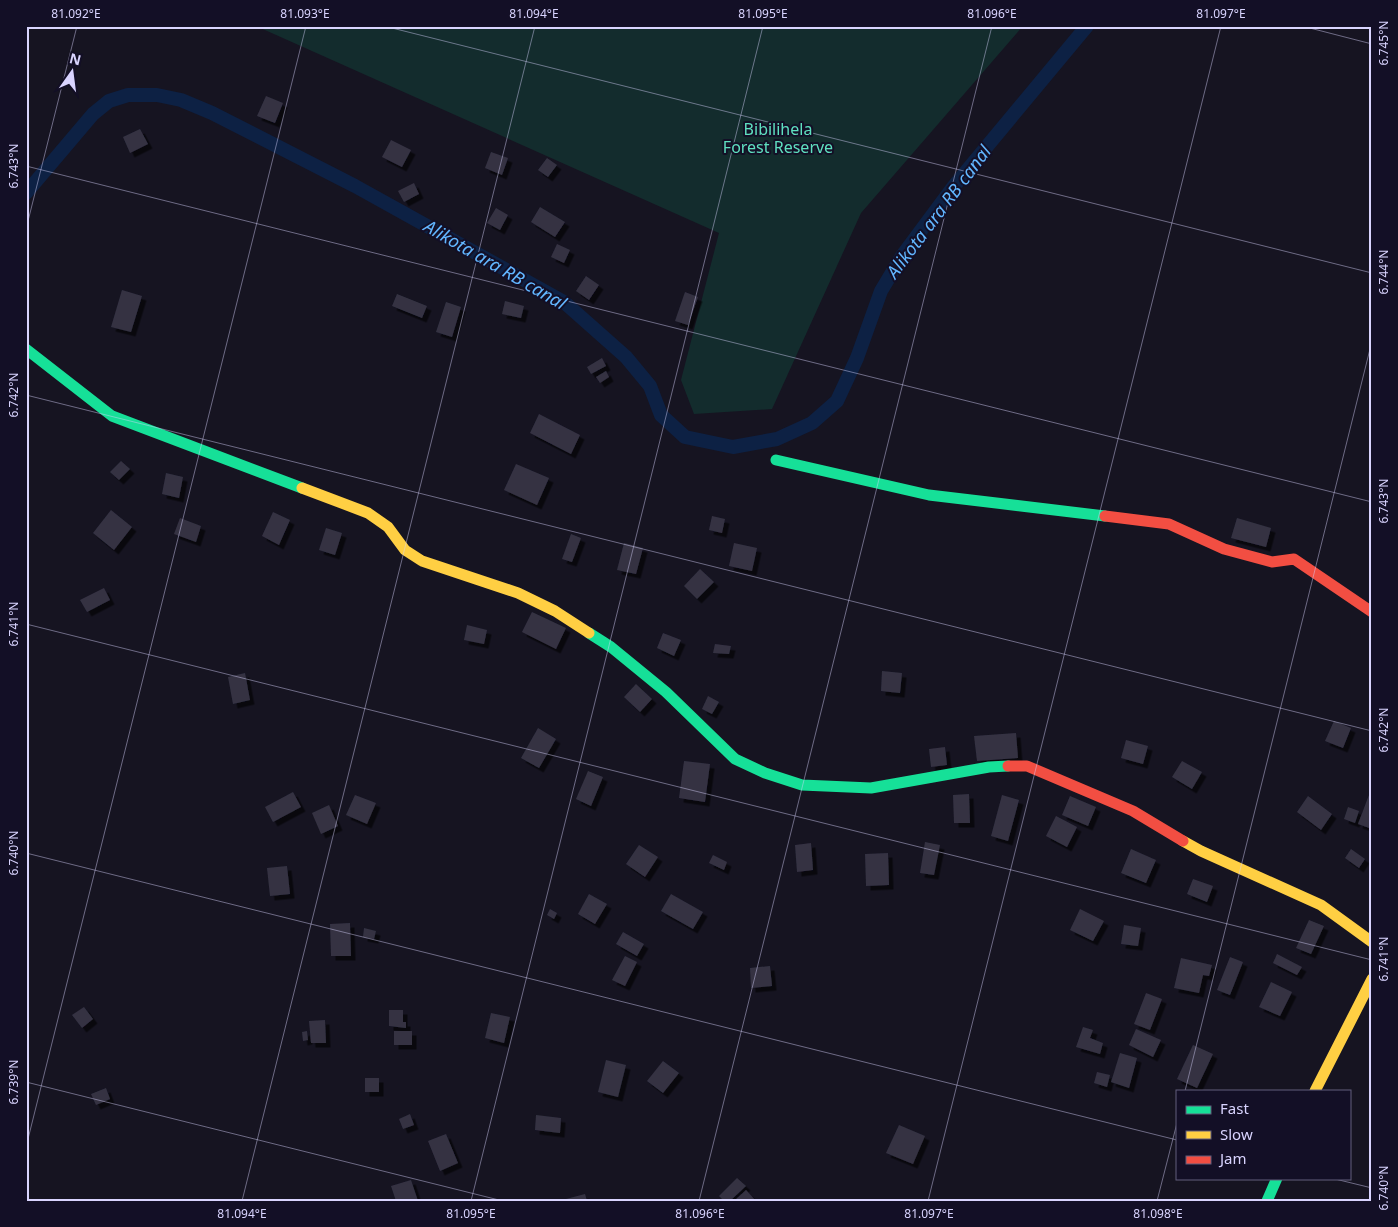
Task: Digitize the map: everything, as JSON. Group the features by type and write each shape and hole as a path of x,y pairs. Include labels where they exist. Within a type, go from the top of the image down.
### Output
{"main road":[{"path":"26,349 112,416 368,513 388,526 405,550 422,561 518,593 555,611 611,647 659,686 734,759 765,773 802,785 871,788 989,767 1027,766 1133,811 1201,850 1321,905 1372,942"},
{"path":"776,460 929,495 1169,524 1224,549 1272,562 1294,559 1372,612"},
{"path":"1316,1090 1372,980"},
{"path":"1267,1201 1275,1180"}],"green space":[{"name":"Bibilihela Forest Reserve","path":"256,26 1023,26 861,213 772,409 694,414 681,380 719,233"}],"building":[{"path":"266,96 283,103 275,123 257,116"},
{"path":"140,129 148,144 130,153 123,137"},
{"path":"391,140 411,150 402,167 382,157"},
{"path":"491,152 508,158 502,175 485,168"},
{"path":"547,158 557,165 548,177 538,170"},
{"path":"414,183 419,194 404,202 398,191"},
{"path":"540,207 565,222 555,237 531,222"},
{"path":"496,208 508,215 500,230 487,223"},
{"path":"557,244 570,250 564,263 551,257"},
{"path":"586,276 599,285 589,300 576,291"},
{"path":"122,290 142,296 131,332 111,327"},
{"path":"685,292 698,297 688,325 675,321"},
{"path":"397,294 427,306 422,318 392,306"},
{"path":"505,301 524,306 521,318 502,314"},
{"path":"446,302 461,307 452,337 436,332"},
{"path":"602,358 606,366 591,374 587,367"},
{"path":"606,371 609,377 600,383 596,377"},
{"path":"539,414 580,435 571,454 530,433"},
{"path":"121,461 130,469 119,480 110,472"},
{"path":"516,464 549,478 537,505 504,490"},
{"path":"166,473 183,477 179,498 162,494"},
{"path":"111,510 132,527 114,550 93,533"},
{"path":"273,512 290,520 279,545 262,536"},
{"path":"712,516 725,519 722,533 709,530"},
{"path":"180,518 201,526 196,542 174,534"},
{"path":"1237,518 1271,528 1266,547 1231,538"},
{"path":"326,528 342,533 335,555 319,550"},
{"path":"571,534 581,538 572,562 562,559"},
{"path":"624,543 643,548 636,574 617,570"},
{"path":"734,543 757,548 752,571 729,566"},
{"path":"700,569 714,582 697,599 684,586"},
{"path":"104,588 110,600 87,612 80,600"},
{"path":"532,612 566,628 556,649 522,632"},
{"path":"467,625 487,630 484,644 464,640"},
{"path":"663,633 681,640 674,656 657,648"},
{"path":"715,644 731,646 729,654 713,653"},
{"path":"882,671 902,673 900,693 881,691"},
{"path":"245,673 250,700 233,704 228,677"},
{"path":"636,684 652,699 640,712 624,697"},
{"path":"708,696 719,702 712,714 702,709"},
{"path":"1334,721 1351,728 1343,748 1325,741"},
{"path":"538,728 556,739 539,768 521,758"},
{"path":"1016,733 1018,758 977,761 974,736"},
{"path":"1126,740 1148,746 1143,764 1121,758"},
{"path":"945,747 947,765 931,767 929,749"},
{"path":"684,761 710,764 705,802 679,798"},
{"path":"1182,761 1202,772 1192,789 1172,777"},
{"path":"588,771 603,777 591,806 576,799"},
{"path":"1372,787 1372,829 1358,824"},
{"path":"293,792 301,807 273,822 265,807"},
{"path":"969,794 970,823 954,823 953,795"},
{"path":"355,795 376,803 367,824 346,815"},
{"path":"1002,795 1019,800 1008,841 991,836"},
{"path":"1070,796 1096,807 1088,826 1062,815"},
{"path":"1308,796 1332,814 1321,830 1297,812"},
{"path":"329,805 338,826 321,834 312,813"},
{"path":"1348,807 1359,811 1355,823 1344,819"},
{"path":"1056,816 1077,827 1067,847 1046,836"},
{"path":"925,842 940,845 934,875 920,873"},
{"path":"811,843 813,870 797,872 795,845"},
{"path":"639,845 658,857 645,877 626,864"},
{"path":"1131,849 1156,860 1146,883 1121,873"},
{"path":"1351,849 1365,859 1359,868 1345,858"},
{"path":"888,853 889,885 866,886 865,854"},
{"path":"713,855 727,862 724,870 709,863"},
{"path":"287,866 290,894 270,896 267,868"},
{"path":"1193,879 1213,886 1207,902 1187,894"},
{"path":"589,894 607,904 595,924 578,914"},
{"path":"671,894 703,912 693,929 661,911"},
{"path":"550,909 557,913 554,919 547,915"},
{"path":"1080,909 1104,921 1093,941 1070,930"},
{"path":"1309,920 1324,926 1311,954 1296,948"},
{"path":"350,923 351,956 331,956 330,924"},
{"path":"1124,925 1141,928 1138,946 1121,944"},
{"path":"364,928 376,931 374,939 363,937"},
{"path":"623,932 644,944 637,956 616,944"},
{"path":"1277,954 1302,967 1297,975 1273,963"},
{"path":"625,956 637,962 625,986 612,980"},
{"path":"1230,957 1243,962 1230,995 1217,990"},
{"path":"1181,958 1212,965 1209,976 1203,975 1199,993 1174,988"},
{"path":"770,966 772,986 751,988 750,968"},
{"path":"1271,982 1292,992 1280,1016 1259,1007"},
{"path":"1146,993 1162,999 1150,1030 1134,1024"},
{"path":"84,1007 93,1019 82,1028 72,1015"},
{"path":"389,1010 403,1010 403,1022 406,1022 406,1028 389,1026"},
{"path":"491,1013 510,1017 504,1043 485,1038"},
{"path":"325,1020 326,1043 311,1043 309,1021"},
{"path":"1083,1027 1093,1030 1090,1038 1103,1043 1100,1054 1076,1047"},
{"path":"1136,1029 1161,1040 1153,1057 1129,1045"},
{"path":"307,1031 308,1040 303,1041 302,1032"},
{"path":"394,1031 412,1031 412,1045 394,1045"},
{"path":"1193,1045 1213,1054 1197,1088 1177,1079"},
{"path":"1120,1053 1137,1058 1129,1088 1111,1082"},
{"path":"606,1060 626,1065 618,1097 598,1092"},
{"path":"663,1061 679,1073 663,1093 647,1081"},
{"path":"1097,1072 1110,1075 1107,1087 1094,1083"},
{"path":"365,1078 379,1078 379,1092 365,1092"},
{"path":"106,1088 110,1099 96,1105 91,1094"},
{"path":"410,1114 414,1125 403,1129 399,1119"},
{"path":"536,1115 561,1118 560,1133 535,1130"},
{"path":"899,1125 925,1136 913,1164 886,1153"},
{"path":"446,1134 458,1163 440,1171 428,1141"},
{"path":"737,1178 746,1186 730,1201 724,1201 719,1196"},
{"path":"411,1180 418,1201 396,1201 391,1186"},
{"path":"746,1190 756,1201 734,1201"},
{"path":"585,1194 587,1201 567,1201 566,1199"}],"waterway":[{"name":"Alikota ara RB canal","path":"26,193 93,114 109,101 128,95 157,95 181,100 212,113 355,186 564,302 626,357 650,386 661,415 685,437 733,447 777,439 812,423 837,401 857,358 881,291 902,256 954,186 1087,26"}],"traffic: fast":[{"path":"26,349 112,416 302,488"},
{"path":"776,460 929,495 1105,516"},
{"path":"589,633 611,647 666,692 735,759 765,773 802,785 871,788 989,767 1008,766"},
{"path":"1267,1201 1276,1180"}],"traffic: slow":[{"path":"302,488 368,513 388,527 405,550 422,561 518,593 555,611 589,633"},
{"path":"1183,841 1321,905 1372,942"},
{"path":"1316,1090 1372,979"}],"traffic: jam":[{"path":"1105,516 1169,524 1224,549 1272,562 1294,559 1372,612"},
{"path":"1008,766 1027,766 1133,811 1183,841"}]}
